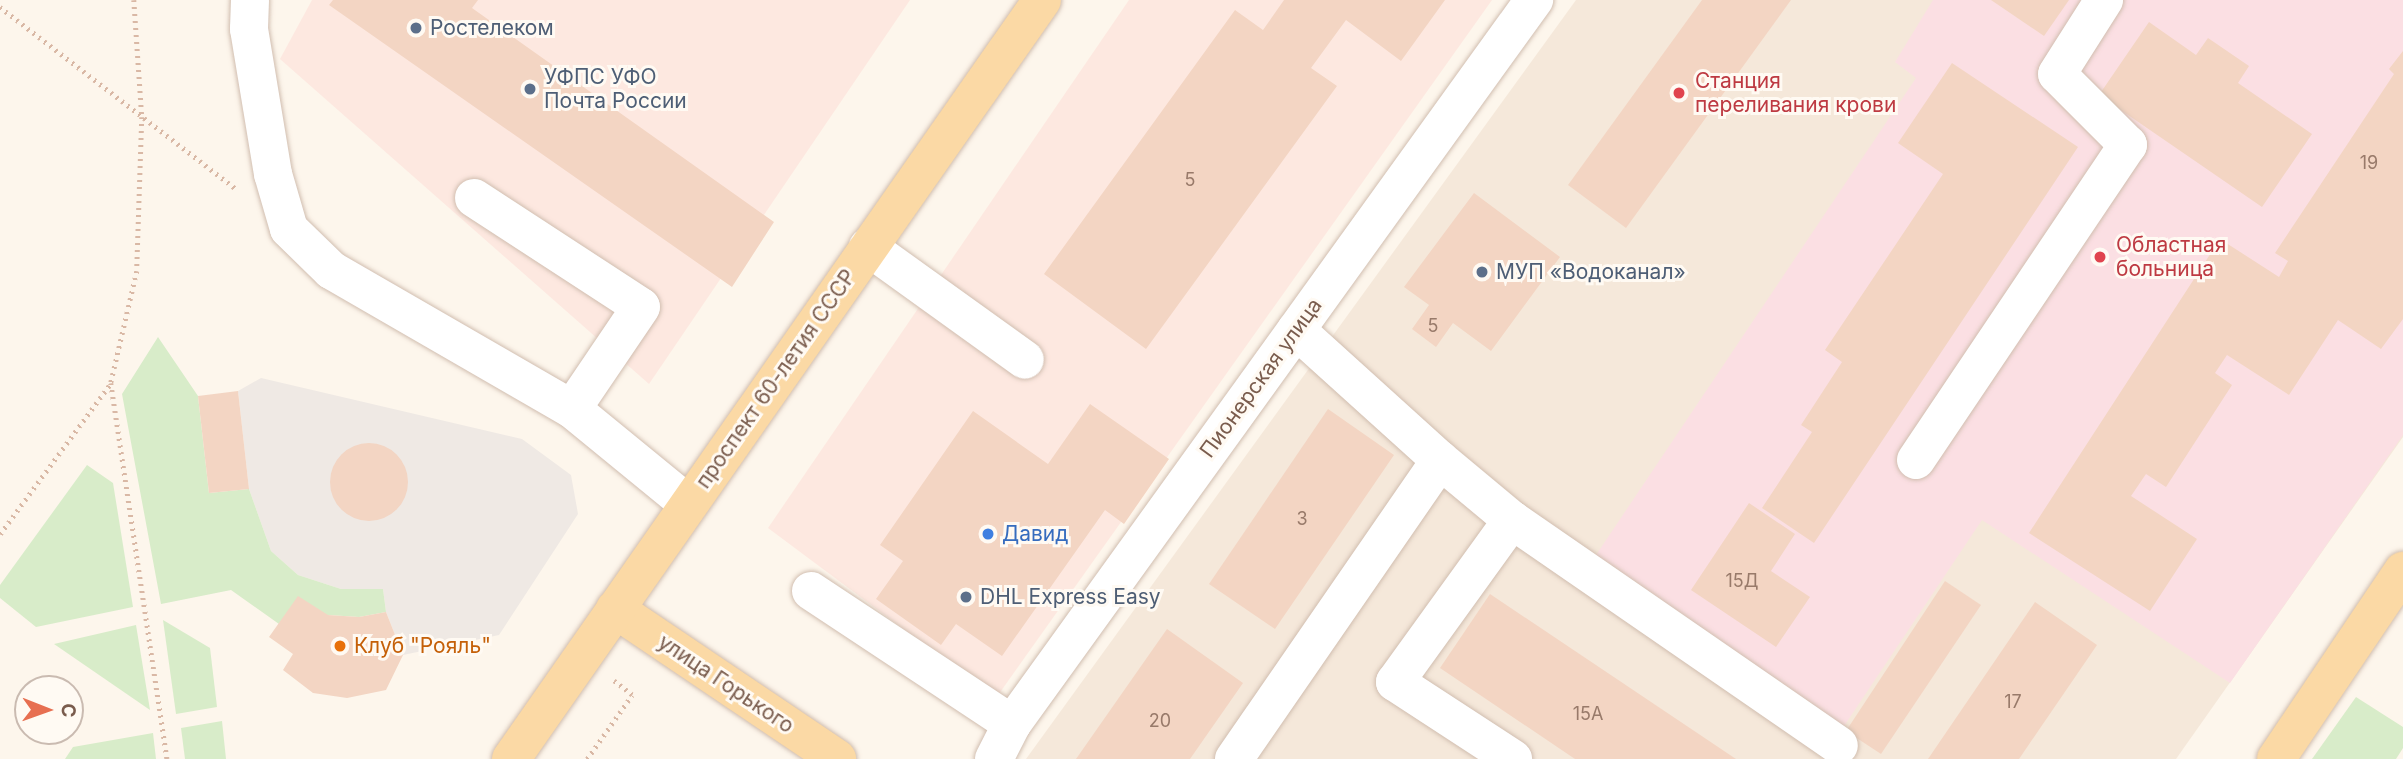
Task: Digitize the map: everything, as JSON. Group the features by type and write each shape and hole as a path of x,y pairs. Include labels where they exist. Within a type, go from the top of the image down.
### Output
{"main road":[{"name":"проспект 60-летия СССР","path":"510,759 1042,0"},
{"path":"2276,759 2403,571"},
{"name":"улица Горького","path":"615,608 837,759"}],"street":[{"path":"250,0 249,29 271,160 289,229 331,270 572,409 688,503"},
{"name":"Пионерская улица","path":"994,759 1012,724 1534,0"},
{"path":"1916,460 2128,145 2057,74 2104,0"},
{"path":"474,198 641,307 572,409"},
{"path":"868,247 1025,360"},
{"path":"1296,330 1440,460 1512,520 1839,746"},
{"path":"1234,759 1440,460"},
{"path":"1512,520 1395,682 1513,759"},
{"path":"811,591 1012,724"}],"path":[{"path":"134,0 142,117 137,271 111,383 167,759"},
{"path":"0,7 237,189"},
{"path":"0,534 111,383"},
{"path":"587,759 632,695 614,681"}],"shaded area":[{"path":"312,0 910,0 649,384 280,59"},
{"path":"1129,0 1492,0 996,698 768,528"},
{"path":"1576,0 2403,0 2403,437 2176,759 1026,759"},
{"name":"Областная больница","path":"1933,0 2403,0 2403,435 2230,683 1982,520 1840,732 1592,561 1916,78 1895,62"},
{"path":"261,378 522,439 571,475 578,514 499,635 403,655 386,612 383,589 341,589 298,575 271,551 249,489 238,391"}],"green space":[{"path":"158,337 198,396 209,493 249,489 271,551 298,575 341,589 383,589 386,612 359,617 328,615 279,624 231,590 161,604 122,394"},
{"path":"87,465 113,483 133,607 36,627 0,598 0,585"},
{"path":"163,620 210,648 217,707 176,714"},
{"path":"136,625 150,710 54,644"},
{"path":"2356,697 2403,727 2403,748 2396,759 2312,759"},
{"path":"222,721 226,759 185,759 181,728"},
{"path":"153,733 156,759 65,759 73,747"}],"building":[{"path":"333,0 478,0 472,8 774,222 732,287 329,5"},
{"path":"1284,0 1445,0 1401,61 1346,20 1311,68 1337,86 1146,349 1044,274 1235,10 1263,30"},
{"name":"Станция переливания крови","path":"1702,0 1791,0 1626,228 1568,185"},
{"path":"1991,0 2069,0 2044,36"},
{"path":"2149,22 2196,55 2208,38 2249,66 2238,83 2312,134 2262,207 2099,95"},
{"path":"2403,51 2403,319 2381,349 2338,320 2289,395 2227,355 2215,373 2232,385 2166,487 2146,474 2131,496 2197,539 2150,611 2029,533 2220,239 2279,277 2288,261 2275,253 2394,74 2389,69"},
{"path":"1952,63 2078,147 1814,543 1762,508 1812,432 1801,425 1842,362 1825,350 1943,174 1898,143"},
{"name":"МУП «Водоканал»","path":"1474,193 1560,257 1491,351 1453,323 1436,347 1412,329 1429,305 1404,287"},
{"path":"238,391 249,489 209,493 198,396"},
{"name":"Давид","path":"1090,404 1169,459 1124,524 1105,510 1002,656 956,624 941,645 876,599 903,561 880,545 973,411 1048,464"},
{"path":"1328,409 1394,455 1275,629 1209,584"},
{"path":"369,443 384,446 397,454 405,467 408,482 405,497 397,510 384,518 369,521 354,518 341,510 333,497 330,482 333,467 341,454 354,446"},
{"path":"1749,503 1795,534 1771,571 1810,597 1776,647 1691,590"},
{"path":"1945,581 1981,605 1881,754 1846,731"},
{"path":"1490,594 1736,759 1575,759 1440,668"},
{"name":"Клуб \"Рояль\"","path":"298,596 328,615 359,617 386,612 403,655 386,690 347,698 313,693 283,670 293,654 269,637"},
{"path":"2035,602 2097,645 2019,759 1928,759"},
{"path":"1167,629 1243,683 1190,759 1076,759"}],"place":[{"name":"Ростелеком","path":"416,28"},
{"name":"УФПС УФО Почта России","path":"530,89"},
{"name":"Станция переливания крови","path":"1679,93"},
{"name":"Областная больница","path":"2100,257"},
{"name":"МУП «Водоканал»","path":"1482,272"},
{"name":"Давид","path":"988,534"},
{"name":"DHL Express Easy","path":"966,597"},
{"name":"Клуб \"Рояль\"","path":"340,646"}]}
